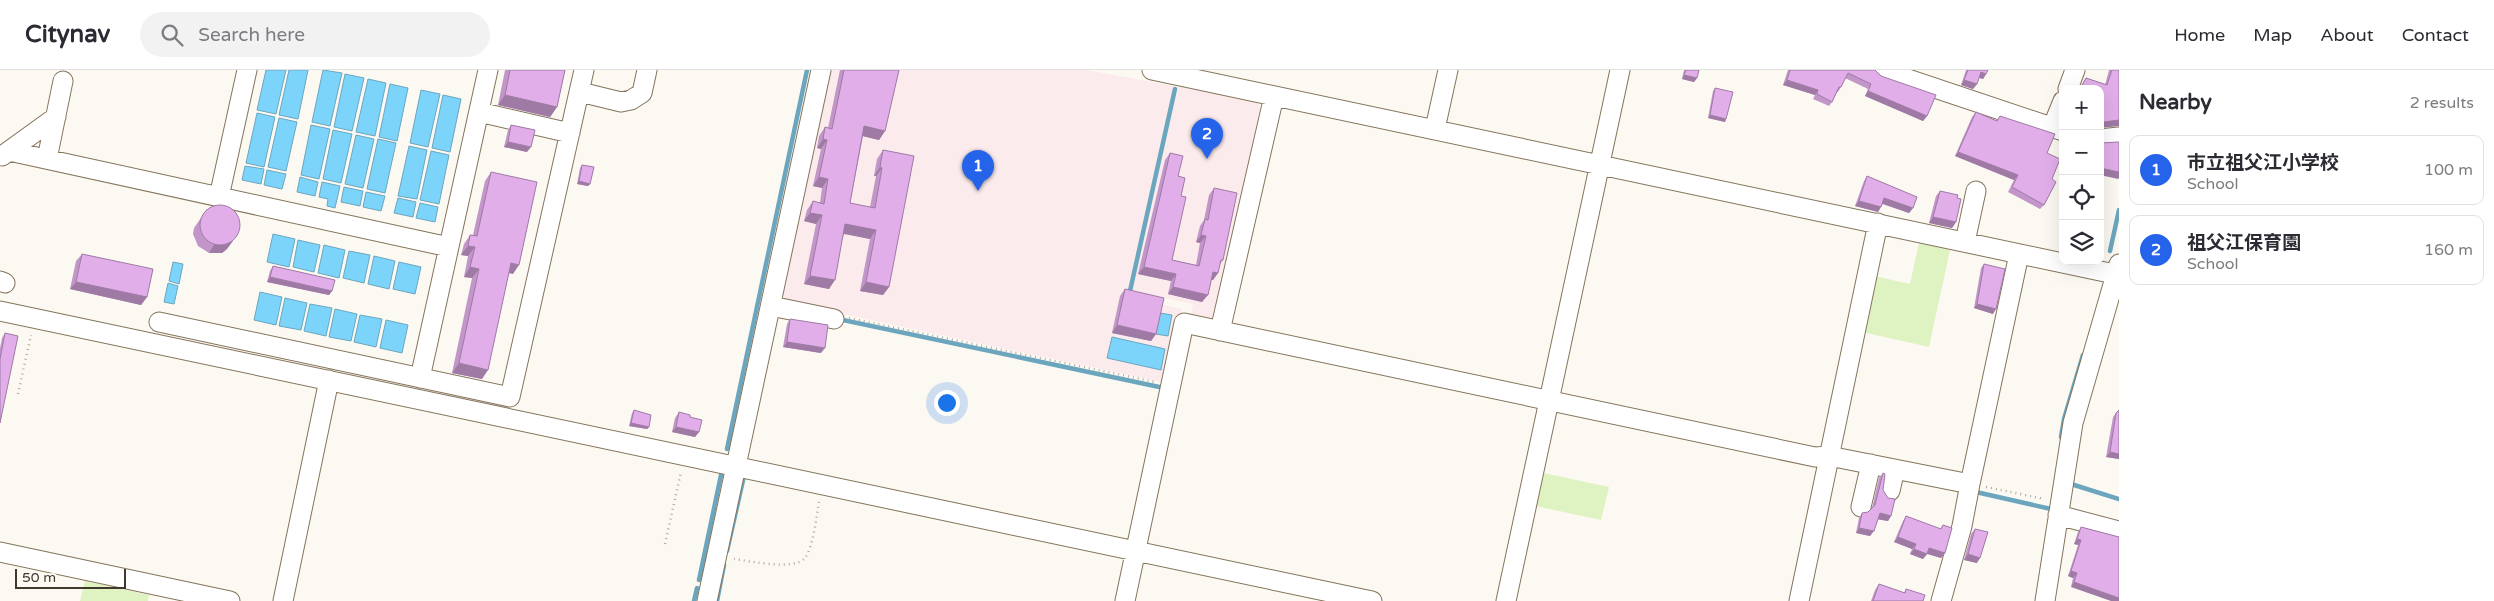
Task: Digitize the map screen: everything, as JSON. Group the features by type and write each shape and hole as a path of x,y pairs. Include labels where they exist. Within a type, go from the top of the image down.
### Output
{"street":[{"path":"219,197 247,70"},
{"path":"420,378 488,70"},
{"path":"159,322 510,397 584,70"},
{"path":"580,92 621,102 632,100 642,93 647,70"},
{"path":"706,601 821,70"},
{"path":"1152,70 1599,163 2019,254 2118,271 2073,423 2045,601"},
{"path":"1435,129 1448,70"},
{"path":"1506,601 1620,70"},
{"path":"1881,70 2057,130"},
{"path":"2069,85 2075,70"},
{"path":"47,159 63,81"},
{"path":"1220,331 1274,96"},
{"path":"479,112 570,133"},
{"path":"5,155 56,117"},
{"path":"2104,139 2119,137"},
{"path":"5,155 47,159 449,248"},
{"path":"1964,242 1976,191"},
{"path":"1799,601 1878,223"},
{"path":"1941,601 1962,526 2019,254"},
{"path":"771,306 834,318"},
{"path":"0,312 1372,601"},
{"path":"1125,601 1184,323 1815,457 1829,456 1970,484"},
{"path":"283,601 329,380"},
{"path":"1861,508 1871,464"},
{"path":"1890,491 1895,469"},
{"path":"2060,508 2119,531"},
{"path":"0,552 230,601"}],"path":[{"path":"834,318 839,316 1171,386"},
{"path":"18,394 34,318"},
{"path":"665,544 684,456"},
{"path":"1970,484 2060,508"},
{"path":"716,557 788,565 805,558 809,550 823,485"}],"shaded area":[{"path":"830,70 1086,70 1174,86 1127,297 1182,309 1166,383 782,301"},
{"path":"1178,86 1258,103 1263,113 1215,319 1191,314 1193,304 1132,291"}],"green space":[{"path":"1919,243 1950,250 1929,347 1862,332 1874,276 1910,284"},
{"path":"1539,472 1609,487 1601,520 1531,505"},
{"path":"85,581 149,595 148,601 80,601"}],"water":[{"path":"266,70 286,70 276,114 257,110"},
{"path":"289,70 308,70 298,119 279,115"},
{"path":"323,70 342,73 330,126 312,122"},
{"path":"345,74 364,78 352,131 334,127"},
{"path":"368,79 386,83 375,136 356,132"},
{"path":"390,84 408,88 397,141 379,137"},
{"path":"421,90 440,94 428,147 410,143"},
{"path":"443,95 461,99 450,152 432,148"},
{"path":"257,113 275,117 264,167 246,163"},
{"path":"279,118 297,122 286,171 268,167"},
{"path":"311,125 330,129 319,179 301,175"},
{"path":"333,130 352,134 341,183 323,179"},
{"path":"356,135 374,139 363,188 345,184"},
{"path":"378,139 396,143 385,193 367,189"},
{"path":"409,146 427,150 417,199 398,196"},
{"path":"431,151 449,155 439,204 420,200"},
{"path":"245,166 264,169 261,184 242,180"},
{"path":"267,170 286,174 282,189 264,185"},
{"path":"300,177 318,182 315,196 297,192"},
{"path":"322,182 340,186 335,208 327,206 328,199 319,197"},
{"path":"344,187 363,191 360,206 341,202"},
{"path":"366,192 385,196 381,211 363,207"},
{"path":"398,198 416,202 413,217 394,213"},
{"path":"420,203 438,207 435,222 416,218"},
{"path":"273,234 295,239 289,267 267,262"},
{"path":"298,240 320,245 314,272 293,267"},
{"path":"324,245 345,250 339,278 318,273"},
{"path":"349,251 370,255 364,283 343,278"},
{"path":"374,256 395,261 389,289 368,284"},
{"path":"173,262 183,264 179,284 169,281"},
{"path":"399,262 421,267 415,294 393,289"},
{"path":"168,283 178,286 174,304 164,302"},
{"path":"260,292 282,297 276,325 254,320"},
{"path":"285,298 307,303 301,330 279,326"},
{"path":"310,304 332,308 326,336 304,331"},
{"path":"335,309 357,314 351,341 329,337"},
{"path":"1160,313 1172,315 1168,336 1156,334"},
{"path":"360,315 382,319 376,347 354,342"},
{"path":"386,320 408,325 402,353 380,348"},
{"path":"1112,337 1165,349 1161,370 1107,358"}],"building":[{"path":"510,70 565,70 557,107 505,95"},
{"path":"844,70 899,70 885,131 864,126 850,203 875,208 883,150 914,156 889,287 866,282 876,230 845,224 835,280 810,276 822,215 810,213 813,201 824,204 828,179 819,177 827,140 823,139 825,127 832,129"},
{"path":"1686,70 1699,70 1697,78 1684,75"},
{"path":"1790,70 1875,70 1881,76 1936,95 1927,116 1868,91 1871,84 1848,73 1832,102 1817,94 1818,90 1787,80"},
{"path":"1968,70 1988,70 1986,74 1981,72 1977,84 1964,80"},
{"path":"2112,70 2119,70 2119,120 2104,122 2104,85 2082,85 2086,78 2107,85"},
{"path":"1715,88 1733,92 1726,119 1710,115"},
{"path":"1976,112 1997,121 2000,116 2055,134 2047,153 2059,159 2052,179 2056,182 2044,205 2012,187 2018,175 1958,152"},
{"path":"511,125 535,130 531,147 508,142"},
{"path":"2119,142 2119,172 2104,169 2104,143"},
{"path":"1170,153 1183,156 1178,176 1185,178 1181,196 1186,197 1172,260 1199,266 1206,236 1201,235 1205,219 1208,220 1214,188 1237,193 1223,260 1221,260 1218,273 1213,272 1208,295 1173,287 1176,274 1144,267"},
{"path":"582,165 594,167 590,184 579,181"},
{"path":"491,172 537,182 519,265 511,263 488,370 459,363 479,269 470,267 475,247 468,246 470,235 477,236"},
{"path":"1867,176 1917,197 1913,208 1884,198 1881,207 1859,201"},
{"path":"1940,191 1958,195 1957,198 1961,199 1956,222 1933,217"},
{"path":"224,205 231,208 237,214 240,225 239,233 231,242 224,245 216,245 209,242 201,233 200,221 203,214 212,206"},
{"path":"82,254 153,269 147,297 76,282"},
{"path":"1984,264 2005,269 1996,309 1977,304"},
{"path":"273,266 335,280 332,291 270,277"},
{"path":"1125,289 1164,298 1156,334 1117,325"},
{"path":"790,319 828,325 825,348 787,342"},
{"path":"5,333 18,336 0,423 0,359"},
{"path":"634,410 651,415 649,427 631,423"},
{"path":"2119,410 2119,454 2110,452 2116,413"},
{"path":"679,412 702,420 699,432 676,427"},
{"path":"1883,473 1885,474 1883,490 1888,498 1895,499 1891,516 1880,513 1874,531 1859,528 1862,513 1868,512 1875,505"},
{"path":"1906,516 1941,529 1943,525 1952,528 1945,553 1929,548 1927,554 1914,549 1916,544 1898,537"},
{"path":"2081,527 2119,537 2119,598 2074,582 2077,573 2071,571 2081,540 2077,539"},
{"path":"1975,529 1988,532 1980,558 1968,554"},
{"path":"1879,584 1905,593 1906,589 1925,595 1923,601 1873,601"}],"waterway":[{"path":"727,449 807,70"},
{"path":"1130,291 1175,89"},
{"path":"2110,251 2119,210"},
{"path":"843,320 1164,388"},
{"path":"2061,437 2064,419 2083,355"},
{"path":"699,580 721,475"},
{"path":"727,551 744,476"},
{"path":"2071,484 2119,499"},
{"path":"1976,492 2051,509"},
{"path":"717,601 724,565"},
{"path":"694,601 697,588"}],"place":[{"name":"祖父江保育園","path":"1207,159"},
{"name":"市立祖父江小学校","path":"978,191"}]}
